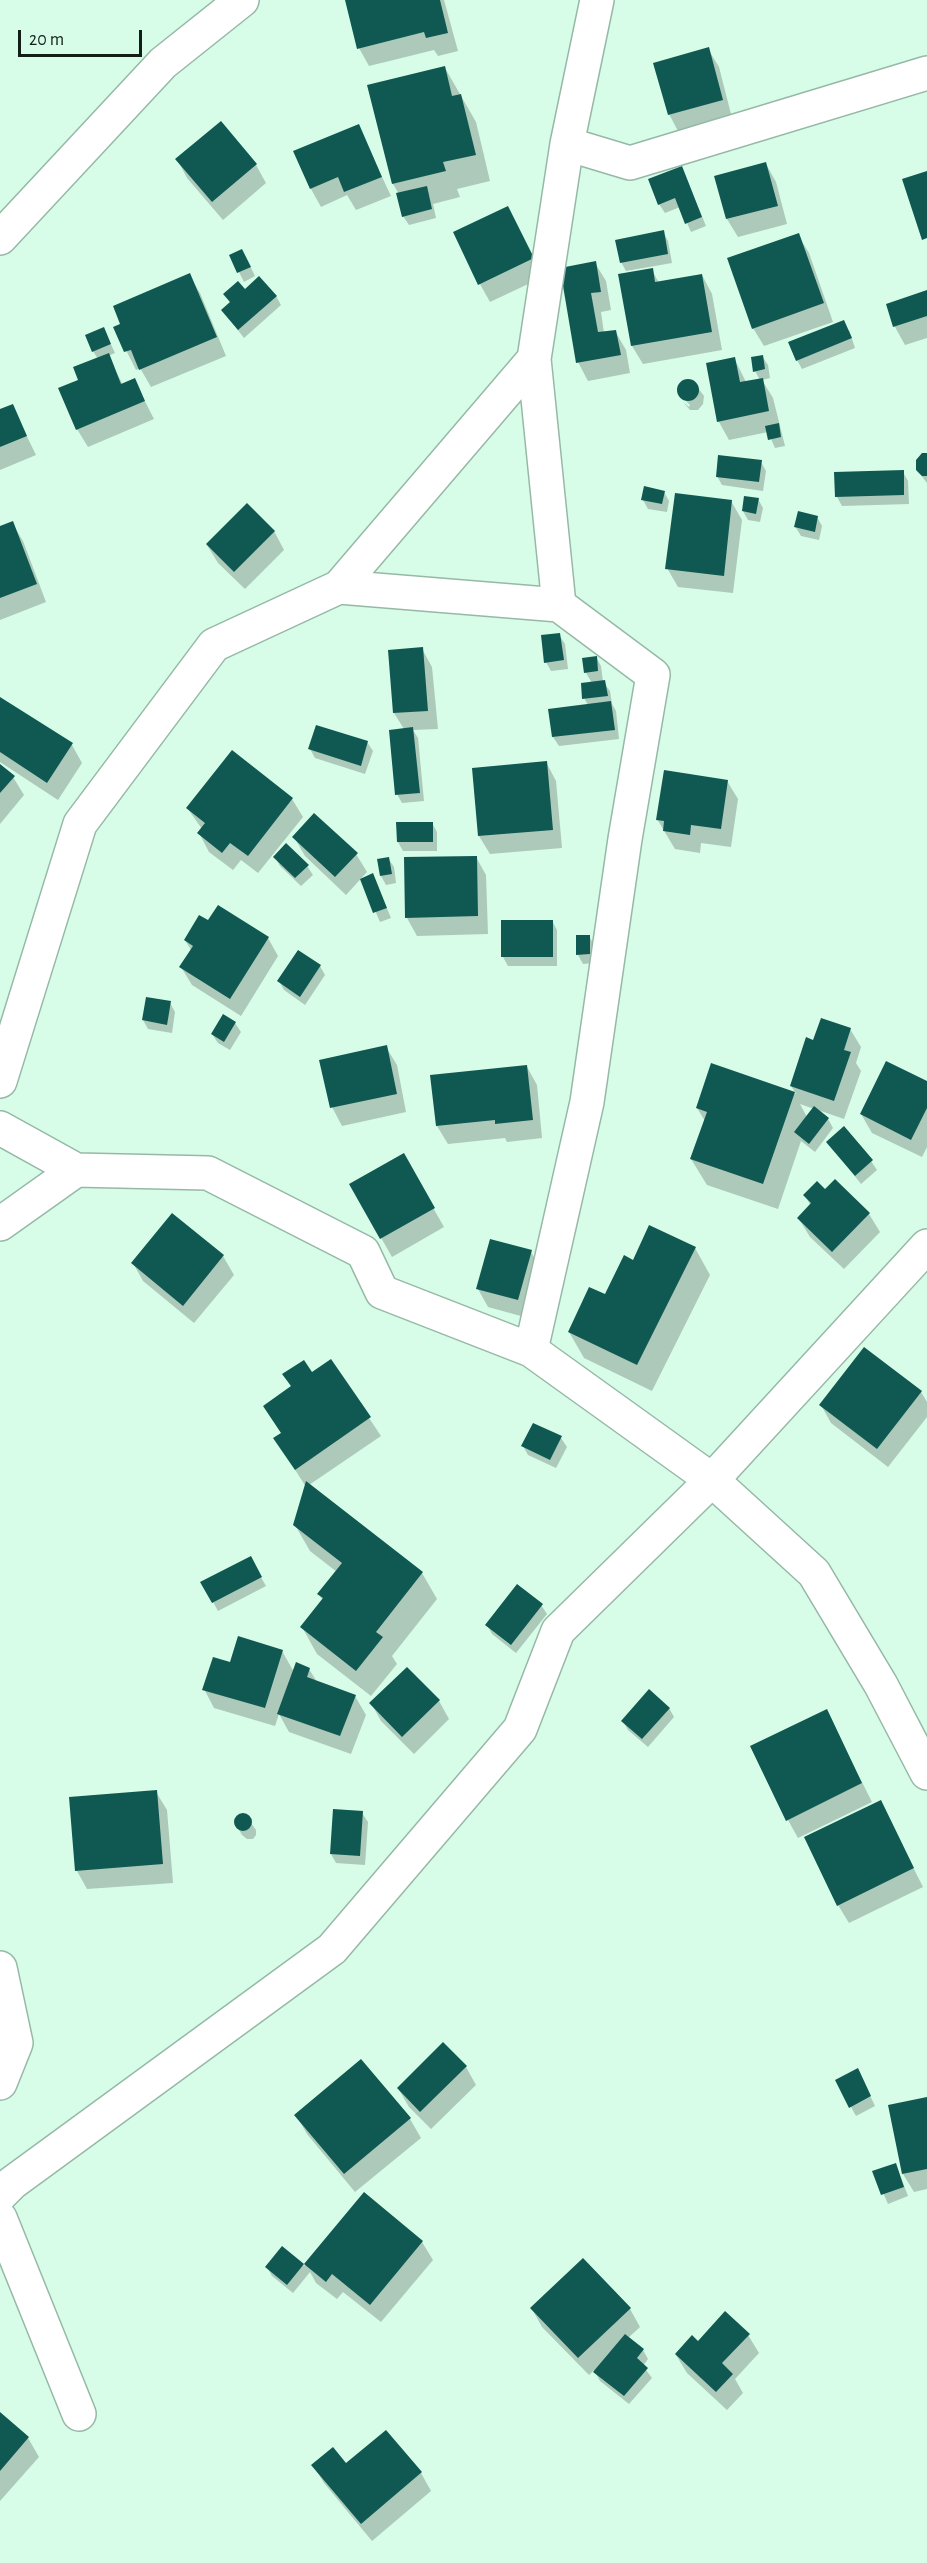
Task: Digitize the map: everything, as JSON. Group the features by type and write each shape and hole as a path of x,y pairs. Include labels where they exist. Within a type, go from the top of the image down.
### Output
{"street":[{"path":"0,238 164,63 242,0"},
{"path":"558,605 534,359 567,144 597,0"},
{"path":"567,144 630,163 927,73"},
{"path":"0,1081 80,824 214,645 339,587 534,359"},
{"path":"339,587 558,605 653,675 625,838 587,1102 531,1350"},
{"path":"0,1128 76,1170 208,1173 363,1252 382,1292 531,1350 712,1480 814,1573 881,1686 927,1773"},
{"path":"0,1224 76,1170"},
{"path":"0,2195 12,2183 332,1949 520,1729 558,1631 712,1480 927,1246"},
{"path":"0,1968 16,2043 0,2083"},
{"path":"0,2218 79,2414"}],"building":[{"path":"345,0 440,0 448,33 426,38 424,32 357,49"},
{"path":"709,47 723,100 668,115 653,63"},
{"path":"445,66 452,96 461,94 476,155 443,162 446,171 392,184 367,85"},
{"path":"221,121 257,164 212,202 175,159"},
{"path":"359,124 382,177 344,192 338,177 310,189 293,151"},
{"path":"766,162 778,206 726,219 714,176"},
{"path":"682,166 702,217 685,224 675,198 658,205 648,179"},
{"path":"927,171 927,238 922,240 902,179"},
{"path":"427,186 432,209 402,217 396,193"},
{"path":"508,206 534,258 478,285 453,232"},
{"path":"664,230 668,254 620,263 615,240"},
{"path":"799,233 824,303 752,329 727,258"},
{"path":"242,249 251,267 237,273 229,255"},
{"path":"596,261 601,292 591,293 598,332 616,330 621,355 576,363 560,268"},
{"path":"653,268 655,282 702,274 712,332 631,346 618,274"},
{"path":"190,273 217,337 139,370 131,350 124,352 113,327 120,324 113,306"},
{"path":"259,276 277,296 238,330 221,310 230,302 223,294 238,281 245,289"},
{"path":"927,290 927,316 893,327 886,304"},
{"path":"844,320 852,338 796,361 788,342"},
{"path":"104,327 111,344 92,352 85,335"},
{"path":"109,353 121,384 135,378 145,401 76,430 58,388 78,380 73,367"},
{"path":"763,355 765,369 753,372 751,357"},
{"path":"735,357 740,382 763,378 769,411 717,422 706,363"},
{"path":"688,379 696,382 699,390 696,398 688,401 680,398 677,390 680,382"},
{"path":"13,404 27,436 0,447 0,409"},
{"path":"779,423 781,437 768,440 765,426"},
{"path":"922,453 927,453 927,476 922,476 916,470 916,460"},
{"path":"718,455 762,460 759,482 716,477"},
{"path":"904,470 904,495 835,497 834,472"},
{"path":"644,486 665,491 662,504 641,500"},
{"path":"675,493 732,500 724,576 665,569"},
{"path":"744,496 759,498 756,514 742,511"},
{"path":"247,503 275,531 234,572 206,544"},
{"path":"798,511 818,516 815,532 794,527"},
{"path":"13,521 37,584 0,598 0,526"},
{"path":"560,633 564,660 544,663 541,635"},
{"path":"423,647 428,711 393,713 388,650"},
{"path":"597,656 598,671 584,673 582,658"},
{"path":"605,680 608,696 582,699 581,683"},
{"path":"0,697 73,743 47,783 0,752"},
{"path":"611,701 615,730 552,737 548,709"},
{"path":"316,725 368,741 361,766 308,749"},
{"path":"413,727 420,793 395,795 389,730"},
{"path":"232,750 293,798 248,856 230,843 222,853 197,833 205,823 186,808"},
{"path":"547,761 553,830 478,836 472,768"},
{"path":"0,764 15,776 0,793"},
{"path":"664,770 728,780 721,829 691,825 690,835 663,831 664,821 656,820"},
{"path":"314,813 358,853 335,877 292,837"},
{"path":"396,822 433,822 433,842 397,842"},
{"path":"286,843 309,865 295,878 273,857"},
{"path":"477,856 478,916 405,918 404,857"},
{"path":"389,857 392,874 380,876 377,859"},
{"path":"373,873 387,908 373,913 360,879"},
{"path":"218,905 269,937 230,999 179,967 193,946 184,940 199,915 208,920"},
{"path":"501,920 553,920 553,957 501,957"},
{"path":"576,935 590,935 590,954 576,955"},
{"path":"298,950 321,965 300,997 277,981"},
{"path":"146,997 171,1001 167,1025 142,1020"},
{"path":"223,1014 236,1022 224,1042 211,1034"},
{"path":"821,1018 851,1028 844,1050 851,1052 834,1101 790,1086 806,1037 813,1040"},
{"path":"387,1045 397,1094 330,1108 319,1060"},
{"path":"886,1061 927,1081 927,1108 911,1140 860,1114"},
{"path":"711,1063 795,1092 763,1184 690,1159 707,1112 696,1108"},
{"path":"527,1065 533,1120 495,1124 495,1120 436,1126 430,1075"},
{"path":"814,1106 829,1118 809,1144 794,1132"},
{"path":"844,1126 873,1160 855,1176 826,1142"},
{"path":"404,1153 435,1208 380,1239 349,1184"},
{"path":"835,1179 870,1213 832,1252 797,1218 811,1203 803,1195 817,1181 825,1189"},
{"path":"172,1213 224,1255 183,1306 131,1263"},
{"path":"649,1225 696,1247 637,1365 568,1332 589,1287 605,1294 624,1255 633,1260"},
{"path":"490,1239 532,1250 518,1300 476,1289"},
{"path":"864,1347 922,1391 877,1449 819,1405"},
{"path":"331,1359 371,1417 295,1470 273,1438 281,1433 263,1406 291,1386 282,1374 304,1360 312,1372"},
{"path":"533,1423 562,1436 550,1460 521,1446"},
{"path":"306,1481 423,1572 376,1632 383,1637 356,1671 300,1627 323,1598 317,1594 342,1563 293,1525"},
{"path":"251,1556 262,1577 212,1603 200,1582"},
{"path":"517,1584 543,1604 511,1645 485,1625"},
{"path":"238,1636 283,1650 265,1708 202,1690 213,1657 230,1662"},
{"path":"296,1662 310,1668 307,1677 356,1695 340,1736 277,1714"},
{"path":"407,1667 440,1700 402,1737 369,1703"},
{"path":"649,1689 670,1708 642,1739 621,1721"},
{"path":"827,1709 862,1783 786,1821 750,1746"},
{"path":"157,1790 163,1864 75,1871 69,1797"},
{"path":"881,1800 914,1868 837,1906 804,1837"},
{"path":"333,1809 363,1811 360,1856 330,1854"},
{"path":"243,1813 249,1816 252,1822 249,1828 243,1831 237,1828 234,1822 237,1816"},
{"path":"443,2042 467,2066 420,2112 397,2088"},
{"path":"361,2059 411,2118 344,2174 294,2115"},
{"path":"858,2068 871,2096 849,2108 835,2080"},
{"path":"927,2097 927,2169 902,2174 888,2105"},
{"path":"896,2163 904,2187 881,2195 872,2171"},
{"path":"364,2192 423,2241 370,2305 332,2274 326,2282 304,2264"},
{"path":"282,2246 304,2264 287,2285 265,2267"},
{"path":"583,2258 631,2308 578,2358 530,2308"},
{"path":"725,2311 750,2334 722,2363 733,2374 716,2392 675,2354 692,2335 698,2341"},
{"path":"625,2334 644,2349 637,2358 648,2368 624,2396 593,2372"},
{"path":"0,2412 29,2437 0,2471"},
{"path":"386,2430 422,2472 361,2524 311,2465 333,2447 346,2463"}]}
